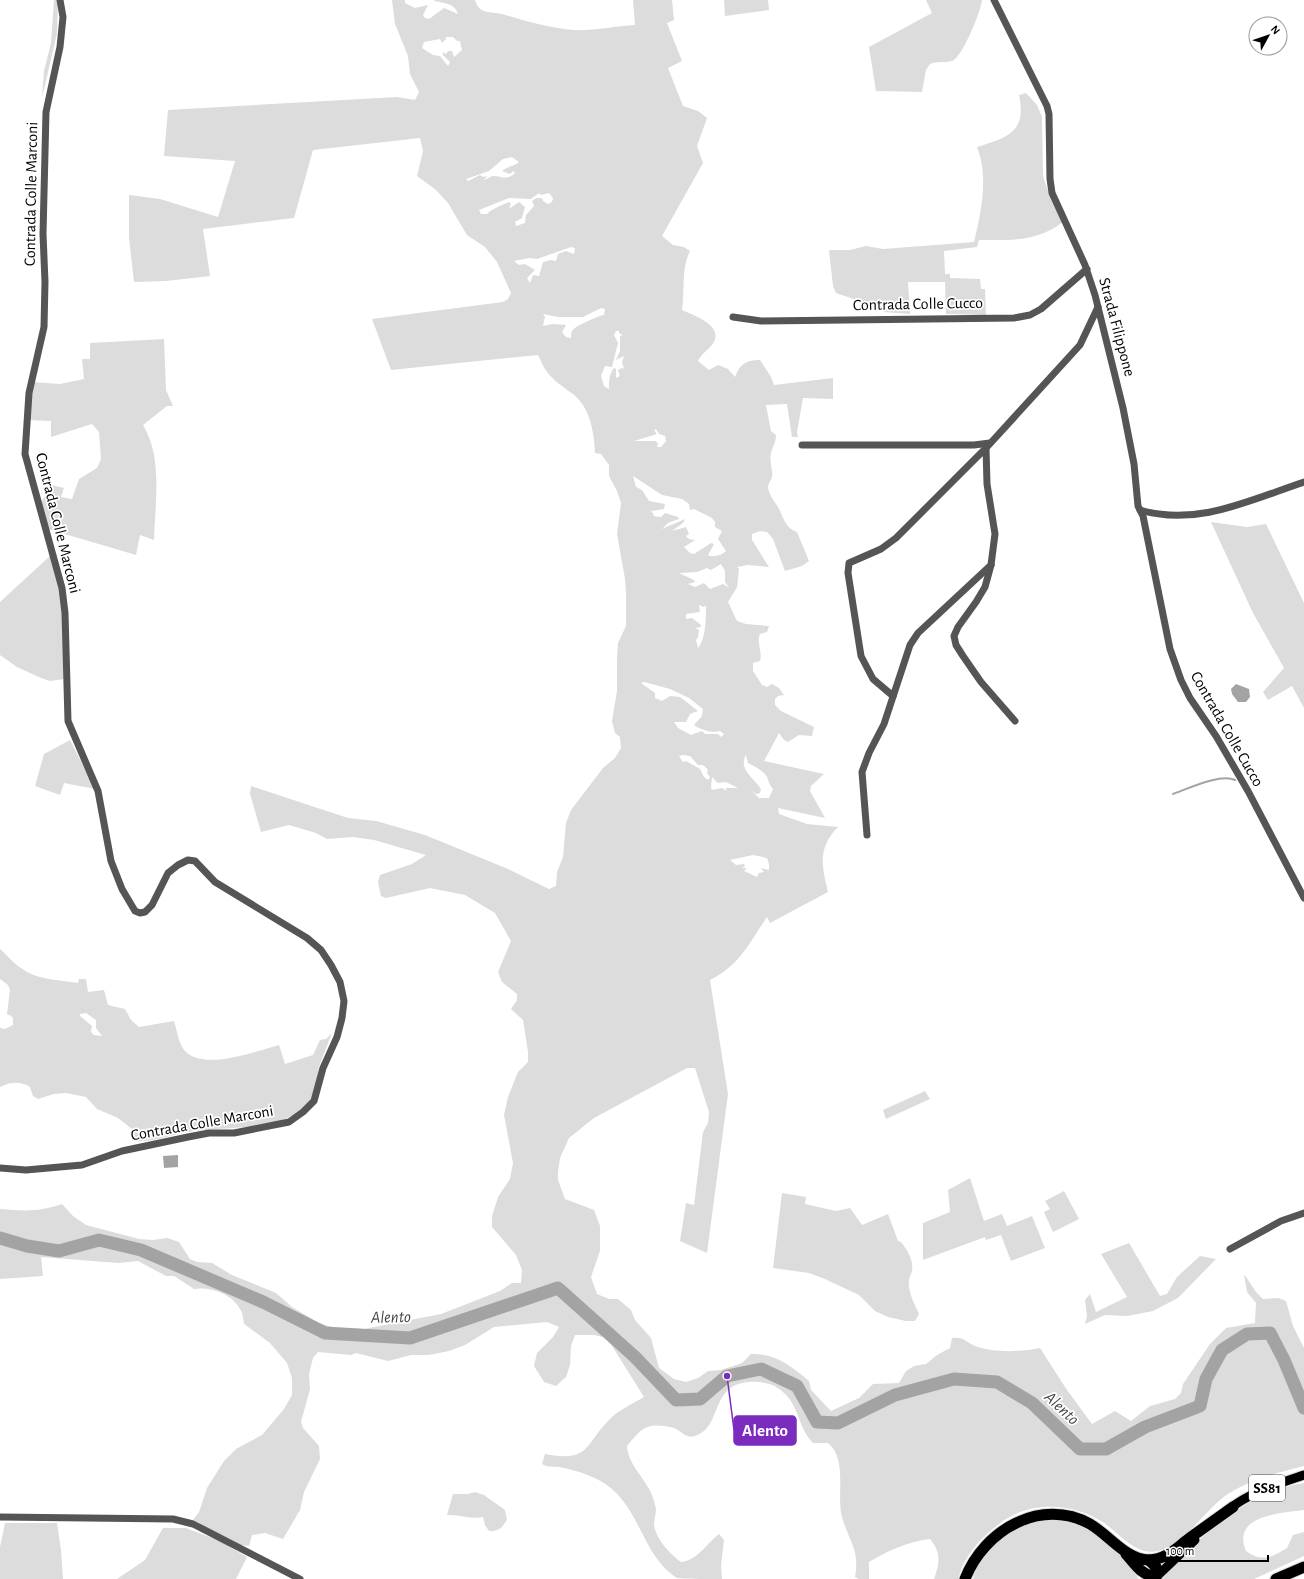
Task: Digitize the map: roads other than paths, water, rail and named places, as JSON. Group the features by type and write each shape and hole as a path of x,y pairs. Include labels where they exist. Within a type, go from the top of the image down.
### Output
{"highway":[{"path":"1149,1560 1175,1552 1188,1538 1233,1506"},
{"path":"965,1579 984,1549 1009,1525 1022,1519 1051,1514 1082,1520 1101,1531 1136,1556 1149,1560 1156,1567 1155,1578 1141,1576 1120,1546"},
{"path":"969,1579 984,1549"},
{"path":"1276,1579 1304,1568"},
{"path":"1284,1579 1304,1568"}],"main road":[{"name":"SS81","path":"1155,1578 1206,1529 1233,1506 1270,1487 1304,1475"}],"street":[{"name":"Contrada Colle Marconi","path":"0,1168 26,1170 82,1165 122,1151 188,1137 209,1133 234,1134 288,1122 303,1112 314,1101 323,1068 337,1037 342,1018 344,1001 340,982 321,950 307,938 215,882 195,861 188,860 168,873 150,908 140,913 135,911 122,889 111,861 98,791 68,721 66,613 62,588 25,454 29,393 44,326 45,282 43,234 46,112 60,47 63,17 60,0"},
{"name":"Strada Filippone","path":"994,0 1047,106 1049,114 1050,179 1052,193 1087,269 1098,306 1123,408 1134,464 1138,506 1140,510"},
{"name":"Contrada Colle Cucco","path":"733,317 761,321 1014,318 1030,315 1040,309 1087,269"},
{"path":"893,696 873,679 861,656 848,573 849,563 881,549 896,538 988,446 1080,345 1098,306"},
{"path":"802,445 988,446"},
{"path":"988,446 988,484 995,534 991,565 985,587 958,627 954,636 956,645 981,682 1015,721"},
{"path":"1140,510 1150,513 1190,516 1212,513 1304,482"},
{"name":"Contrada Colle Cucco","path":"1140,510 1143,516 1170,649 1181,680 1190,698 1216,736 1248,791 1304,898"},
{"path":"867,835 862,772 869,753 884,724 910,645 918,633 991,565"},
{"path":"1230,1249 1281,1221 1304,1213"},
{"path":"0,1517 173,1519 193,1524 300,1579"}],"waterway":[{"path":"1173,794 1213,780 1229,778 1235,780"},
{"name":"Alento","path":"0,1238 27,1246 59,1251 99,1240 141,1250 263,1302 325,1333 410,1338 558,1288 635,1357 676,1400 700,1399 727,1376 761,1369 797,1386 817,1422 838,1423 895,1395 954,1379 997,1382 1032,1403 1080,1449 1106,1449 1145,1427 1200,1406 1206,1379 1222,1350 1247,1334 1270,1333 1284,1360 1304,1408"}],"place":[{"name":"Alento","path":"727,1376"}]}
